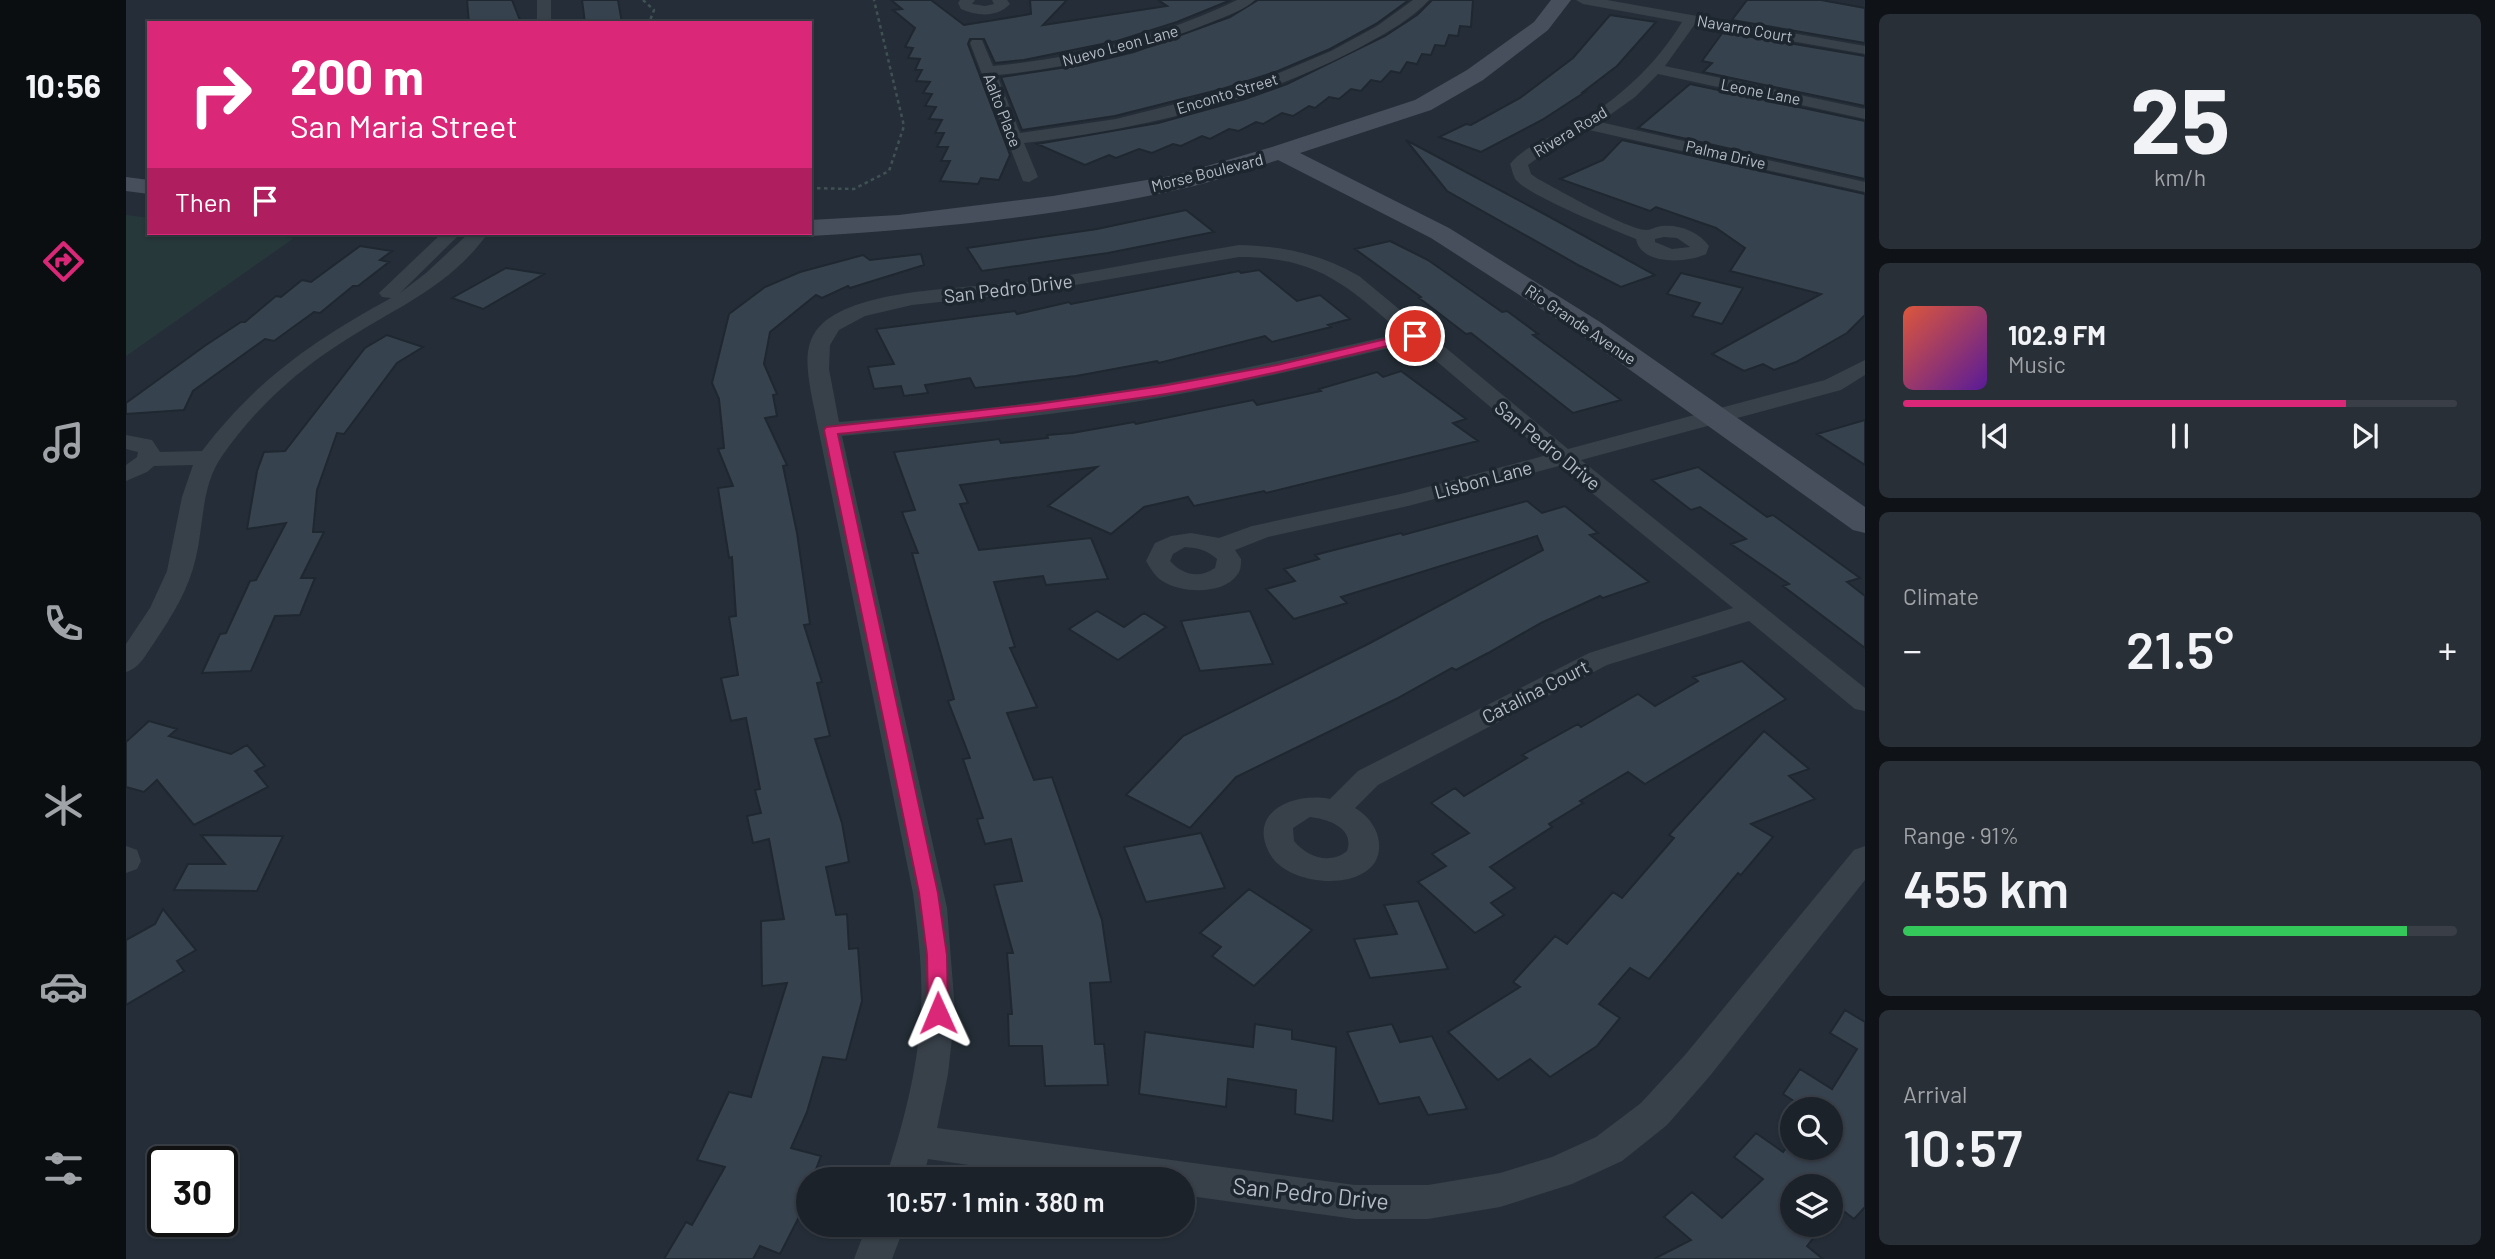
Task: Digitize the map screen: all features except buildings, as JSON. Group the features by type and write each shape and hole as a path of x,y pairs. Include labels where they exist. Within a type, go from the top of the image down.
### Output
{"street":[{"path":"544,0 544,21"},
{"path":"968,0 966,6 987,10 1001,7 1003,4 999,0"},
{"name":"Nuevo Leon Lane","path":"988,71 1029,67 1132,44 1197,23 1248,0"},
{"name":"Enconto Street","path":"1014,139 1119,122 1242,90 1310,66 1352,47 1392,24 1422,0"},
{"name":"Morse Boulevard","path":"812,228 899,223 1053,204 1179,182 1280,152 1423,105 1475,75 1541,26 1561,0"},
{"name":"Navarro Court","path":"1583,0 1865,50"},
{"name":"Rivera Road","path":"1645,236 1606,221 1523,177 1519,163 1525,157 1586,124 1630,93 1657,69 1692,18"},
{"name":"Aalto Place","path":"977,43 1029,177"},
{"name":"Leone Lane","path":"1657,69 1865,114"},
{"name":"Palma Drive","path":"1586,124 1702,148 1865,187"},
{"name":"Rio Grande Avenue","path":"1280,152 1440,233 1590,328 1865,523"},
{"path":"126,184 147,187"},
{"path":"351,327 450,235"},
{"path":"126,663 154,623 180,571 192,497 209,458 266,390 307,356 351,327 415,292 477,235"},
{"name":"San Pedro Drive","path":"906,1167 927,1088 938,1013 937,955 929,893 817,358 820,342 832,326 857,311 899,301 1038,286 1239,251 1263,250 1312,260 1334,269 1352,281 1415,336 1865,702"},
{"path":"830,430 1037,408 1162,390 1277,368 1415,336"},
{"name":"Lisbon Lane","path":"1219,547 1261,531 1408,499 1564,458 1833,385 1862,373"},
{"path":"126,442 144,445 149,451 148,458 126,474"},
{"path":"148,458 209,458"},
{"name":"Catalina Court","path":"1338,810 1349,795 1368,778 1598,659 1753,611"},
{"name":"San Pedro Drive","path":"913,1141 1355,1202 1428,1202 1500,1189 1559,1172 1609,1149 1654,1114 1697,1066 1865,858"},
{"path":"873,1259 881,1237"}],"path":[{"path":"643,0 654,10 650,21"},
{"path":"812,188 854,189 889,171 892,154 902,142 904,126 874,0"}],"shaded area":[{"path":"126,215 147,218 147,235 271,235 294,238 126,356"}],"route":[{"path":"938,1013 937,955 929,893 830,430 1037,408 1162,390 1277,368 1415,336"}]}
